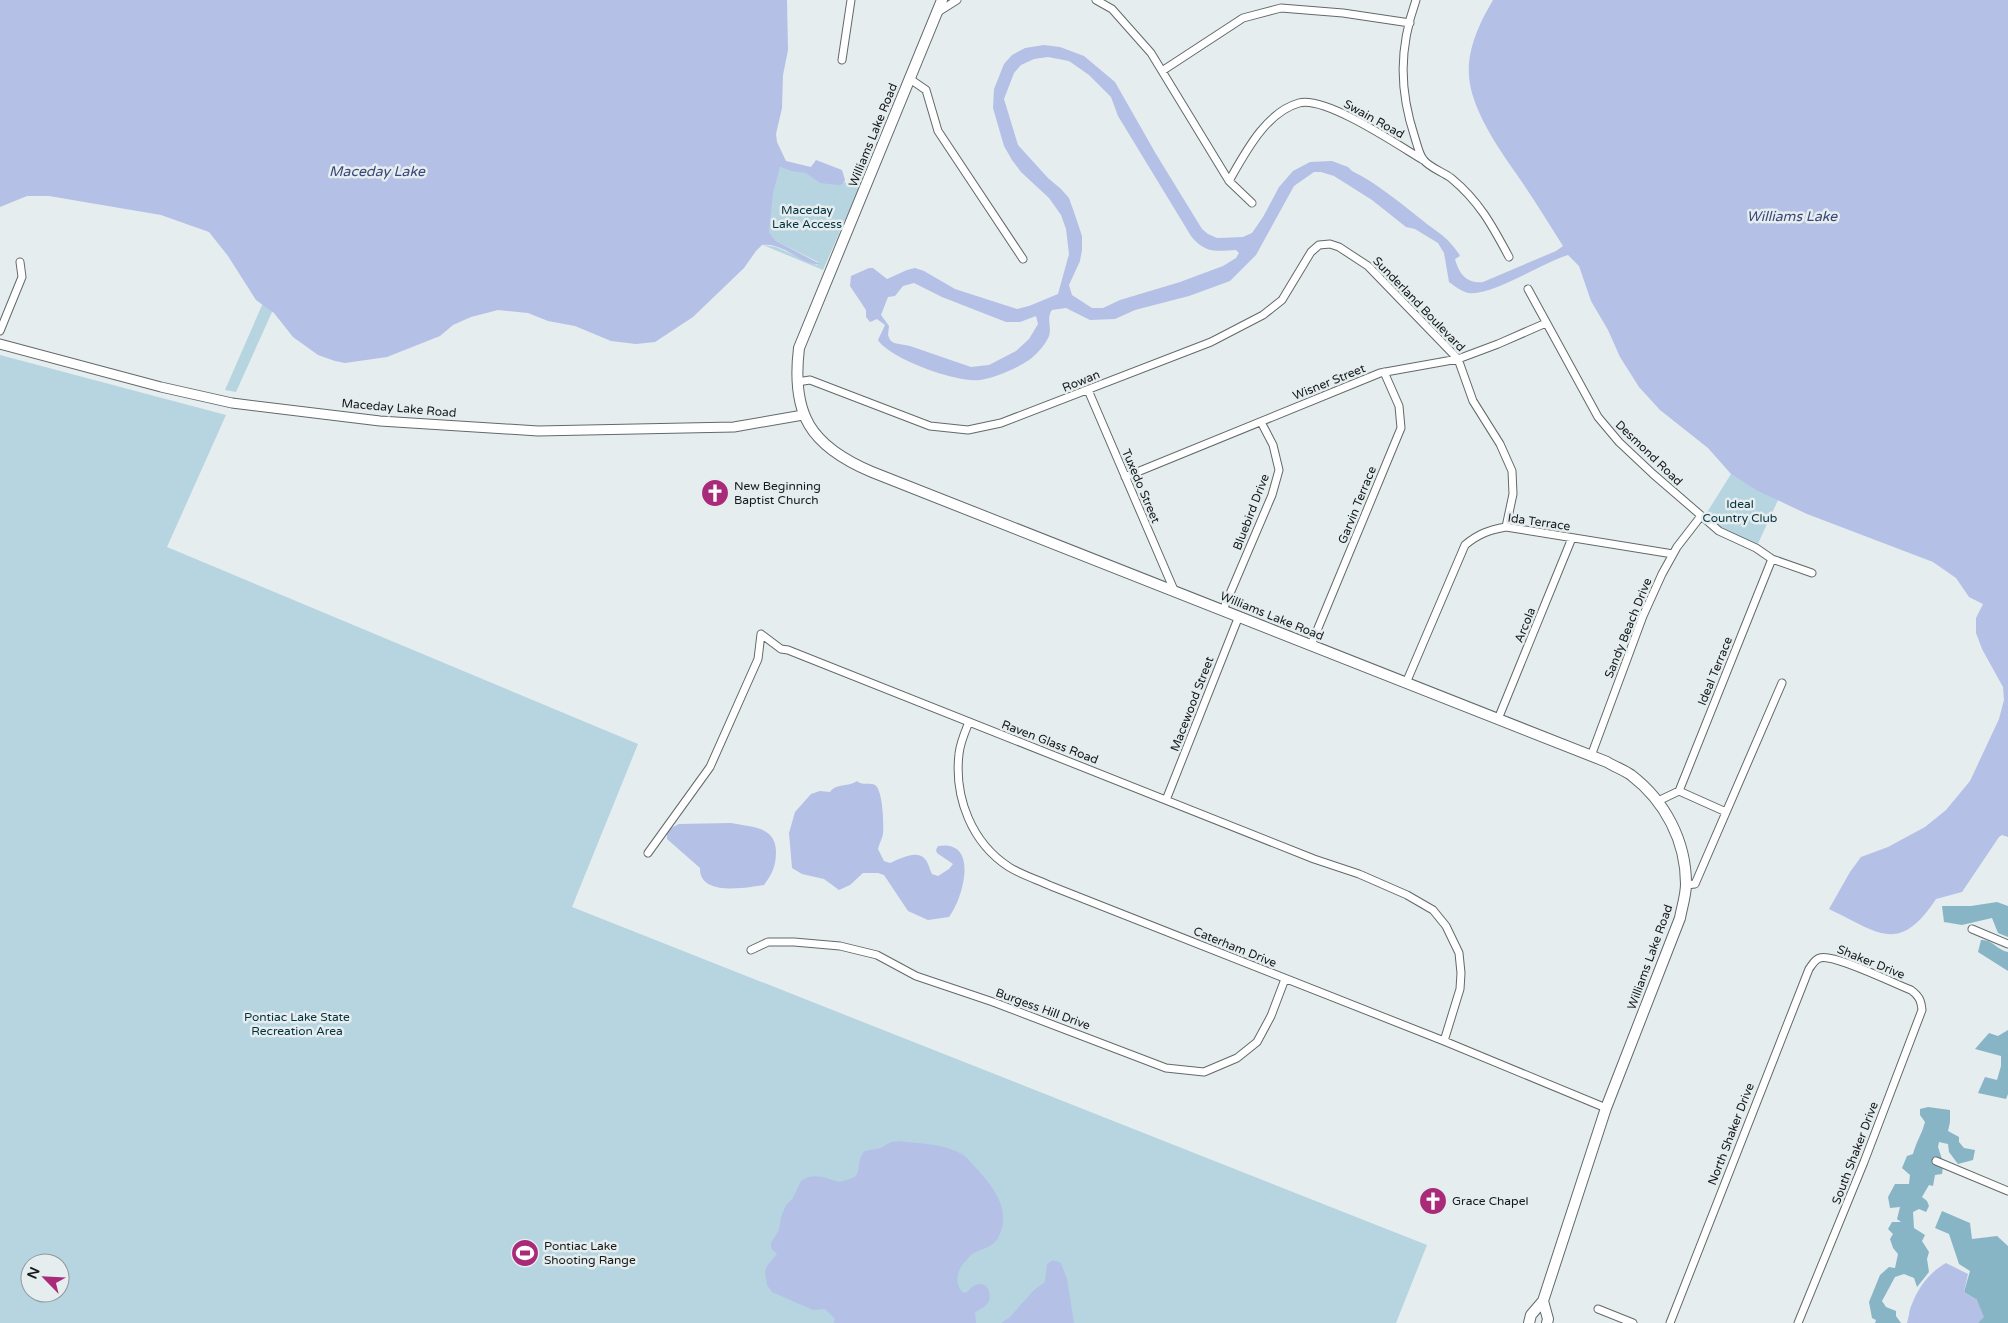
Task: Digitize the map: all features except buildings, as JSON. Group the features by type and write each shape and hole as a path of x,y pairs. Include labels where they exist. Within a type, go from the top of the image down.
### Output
{"main road":[{"name":"Williams Lake Road","path":"942,0 801,341 798,355 798,400 803,415 822,442 858,466 1591,756 1630,774 1658,801 1674,826 1683,854 1686,885 1680,918 1606,1108 1543,1302 1531,1315 1529,1323"},
{"name":"Williams Lake Road","path":"1543,1302 1548,1319 1547,1323"}],"street":[{"path":"842,60 850,0"},
{"path":"938,12 957,0"},
{"path":"1096,0 1112,9 1127,24 1135,36 1152,52 1229,180 1252,203"},
{"path":"1416,0 1406,40 1403,77 1407,112 1423,160 1449,176 1474,199 1489,219 1509,257"},
{"path":"1162,71 1243,18 1281,8 1343,13 1410,23"},
{"path":"910,79 926,90 938,131 1023,259"},
{"name":"Swain Road","path":"1229,180 1246,150 1263,127 1285,109 1301,102 1325,106 1355,120 1423,160"},
{"name":"Rowan","path":"797,382 810,380 930,426 968,430 1001,424 1211,342 1264,315 1282,300 1312,252 1319,245 1330,244 1339,247"},
{"name":"Sunderland Boulevard","path":"1339,247 1368,266 1458,359 1474,401 1500,444 1512,471 1512,494 1506,527"},
{"path":"0,331 22,278 20,262"},
{"name":"Desmond Road","path":"1528,289 1598,417 1626,448 1719,531 1756,548 1772,559 1812,573"},
{"name":"Wisner Street","path":"1125,477 1384,372 1458,359 1546,323"},
{"name":"Maceday Lake Road","path":"0,344 161,387 232,403 380,421 538,432 734,427 803,415"},
{"name":"Garvin Terrace","path":"1311,645 1401,428 1399,406 1384,372"},
{"name":"Tuxedo Street","path":"1088,390 1174,590"},
{"name":"Bluebird Drive","path":"1223,610 1272,495 1279,470 1273,446 1261,422"},
{"name":"Sandy Beach Drive","path":"1591,756 1643,616 1662,574 1673,554 1701,516"},
{"name":"Ida Terrace","path":"1406,683 1464,545 1486,530 1506,527 1673,554"},
{"name":"Arcola","path":"1498,719 1572,538"},
{"name":"Ideal Terrace","path":"1679,791 1772,559"},
{"name":"Macewood Street","path":"1166,800 1239,616"},
{"name":"Raven Glass Road","path":"648,852 710,767 758,659 760,634 781,649 821,662 1166,800 1359,874 1407,895 1433,910 1446,926 1459,953 1461,973 1460,988 1444,1041"},
{"path":"1686,885 1695,884 1782,682"},
{"name":"Caterham Drive","path":"969,722 959,753 958,780 965,813 982,844 1009,867 1051,886 1444,1041 1606,1108"},
{"path":"1658,801 1679,791 1726,812"},
{"path":"1972,929 2008,944"},
{"name":"Burgess Hill Drive","path":"751,950 768,942 794,942 840,946 877,955 916,976 993,1002 1166,1068 1204,1072 1236,1058 1257,1042 1271,1016 1285,979"},
{"name":"Shaker Drive","path":"1820,958 1827,957 1848,963 1914,992"},
{"name":"North Shaker Drive","path":"1670,1323 1789,1019 1810,969 1820,958"},
{"name":"South Shaker Drive","path":"1798,1323 1914,1035 1922,1010 1921,1001 1914,992"},
{"path":"1936,1162 2008,1191"},
{"path":"1598,1309 1633,1323"}],"green space":[{"name":"Maceday Lake Access","path":"780,167 843,184 844,182 859,188 823,270 763,245 776,247 817,265 818,262 776,241 769,232 771,199"},
{"path":"293,234 305,239 236,392 225,390"},
{"name":"Pontiac Lake State Recreation Area","path":"0,355 226,415 167,547 638,744 572,907 1427,1245 1396,1323 0,1323"},
{"name":"Ideal Country Club","path":"1731,474 1778,500 1756,548 1719,531 1701,516 1706,514"}],"shaded area":[{"path":"1997,902 2008,906 2008,937 1998,933 1992,918 1962,925 1944,922 1942,906 1971,906"},
{"path":"1981,940 1988,941 2008,952 2008,971 1978,952"},
{"path":"2008,1030 2008,1094 2006,1099 1978,1093 1985,1077 1997,1080 2001,1066 2001,1056 1975,1049 1989,1033 1998,1036"},
{"path":"1928,1107 1950,1110 1948,1131 1959,1137 1959,1142 1964,1148 1975,1150 1973,1160 1958,1164 1949,1152 1948,1144 1939,1142 1938,1147 1942,1159 1935,1165 1943,1167 1942,1174 1935,1175 1933,1186 1929,1185 1922,1197 1929,1206 1926,1212 1919,1209 1913,1212 1914,1228 1925,1235 1922,1241 1929,1252 1927,1259 1929,1272 1917,1287 1914,1278 1904,1274 1895,1277 1882,1301 1886,1307 1896,1311 1896,1316 1901,1323 1875,1323 1876,1320 1872,1318 1869,1302 1880,1275 1889,1267 1895,1268 1898,1254 1893,1248 1890,1239 1893,1234 1888,1229 1892,1222 1901,1222 1897,1219 1900,1207 1890,1208 1888,1197 1895,1184 1909,1184 1910,1175 1902,1168 1907,1156 1913,1154 1924,1126 1925,1122 1920,1115 1920,1109"},
{"path":"1942,1211 1970,1223 1972,1239 1997,1236 2008,1246 2008,1323 1978,1323 1977,1300 1964,1292 1970,1271 1959,1264 1949,1234 1935,1228"}],"water":[{"name":"Maceday Lake","path":"0,0 787,0 788,50 783,75 782,108 776,134 777,142 786,161 811,167 816,160 842,170 845,180 843,184 839,185 820,183 806,173 780,167 773,193 769,232 776,241 820,264 813,264 778,247 762,245 744,268 693,317 655,342 636,344 611,341 575,326 548,321 528,313 498,310 471,317 453,325 440,336 387,357 345,363 335,361 318,355 293,337 274,313 256,300 228,256 209,232 161,215 49,196 27,196 0,207"},
{"name":"Williams Lake","path":"1493,0 2008,0 2008,837 2002,835 1999,837 1962,892 1936,899 1911,928 1899,933 1887,934 1875,931 1829,909 1850,872 1861,857 1888,847 1925,827 1946,810 1970,781 1999,719 2004,700 2003,687 1982,649 1976,633 1976,618 1983,604 1969,597 1956,578 1933,562 1807,514 1756,490 1731,474 1708,448 1660,410 1639,387 1620,357 1608,330 1591,301 1579,266 1568,255 1491,289 1479,293 1469,293 1449,282 1444,253 1438,243 1415,229 1406,227 1372,200 1334,176 1314,172 1294,186 1256,255 1230,281 1189,296 1135,310 1115,319 1090,320 1066,308 1052,310 1049,316 1049,336 1033,357 1011,370 980,380 956,378 941,374 896,355 878,340 885,325 877,319 870,322 866,317 866,310 850,286 851,276 869,268 873,268 887,279 915,268 924,271 955,289 1017,309 1058,294 1069,254 1066,229 1061,215 1049,198 1021,172 1012,160 1004,146 993,108 994,89 1004,64 1012,55 1025,48 1044,45 1060,47 1084,56 1115,82 1202,229 1217,238 1243,237 1252,233 1279,187 1293,171 1310,162 1332,161 1348,167 1380,187 1446,238 1460,256 1455,259 1461,273 1468,280 1483,282 1556,251 1563,246 1493,139 1474,101 1469,76 1470,56 1475,36","holes":["1048,57 1069,61 1089,75 1111,97 1118,116 1191,236 1206,249 1217,251 1236,250 1239,253 1236,258 1223,266 1180,282 1120,300 1103,308 1092,308 1072,295 1069,285 1080,261 1082,250 1082,236 1075,215 1069,198 1018,145 1004,99 1014,73 1021,65 1034,59","914,283 942,297 1006,322 1020,322 1036,316 1038,324 1029,339 1016,351 989,365 971,367 910,346 894,343 888,335 889,326 881,315 888,297 895,296 903,286"]},
{"path":"857,781 875,785 878,788 882,808 883,836 878,849 884,861 890,863 903,857 922,856 926,860 932,874 938,876 953,864 937,853 938,846 951,846 959,852 964,861 963,885 949,917 928,920 908,911 884,875 878,873 863,873 850,885 839,890 824,879 802,874 792,868 789,833 795,812 811,794 820,791 830,792 836,787"},
{"path":"731,823 761,829 772,837 775,843 775,862 764,885 746,888 724,888 707,883 702,877 700,868 667,839 667,830 679,824"},
{"path":"891,1142 931,1144 962,1154 984,1177 1000,1201 1003,1219 998,1238 989,1246 970,1256 959,1270 958,1283 962,1292 966,1293 973,1286 983,1284 989,1292 988,1303 975,1312 976,1323 834,1323 835,1319 825,1309 813,1310 772,1292 767,1285 765,1272 767,1266 777,1254 771,1248 771,1243 779,1230 781,1217 786,1205 793,1198 801,1181 816,1176 840,1182 855,1177 862,1154 865,1151 881,1148"},
{"path":"1053,1260 1061,1263 1067,1279 1074,1323 1001,1323 1010,1317 1034,1290 1045,1282 1047,1264"},
{"path":"1946,1263 1968,1274 1964,1292 1977,1300 1984,1317 1978,1323 1907,1323 1911,1306 1922,1285 1930,1275"}],"place":[{"name":"New Beginning Baptist Church","path":"715,493"},
{"name":"Grace Chapel","path":"1433,1201"},
{"name":"Pontiac Lake Shooting Range","path":"525,1253"}]}
